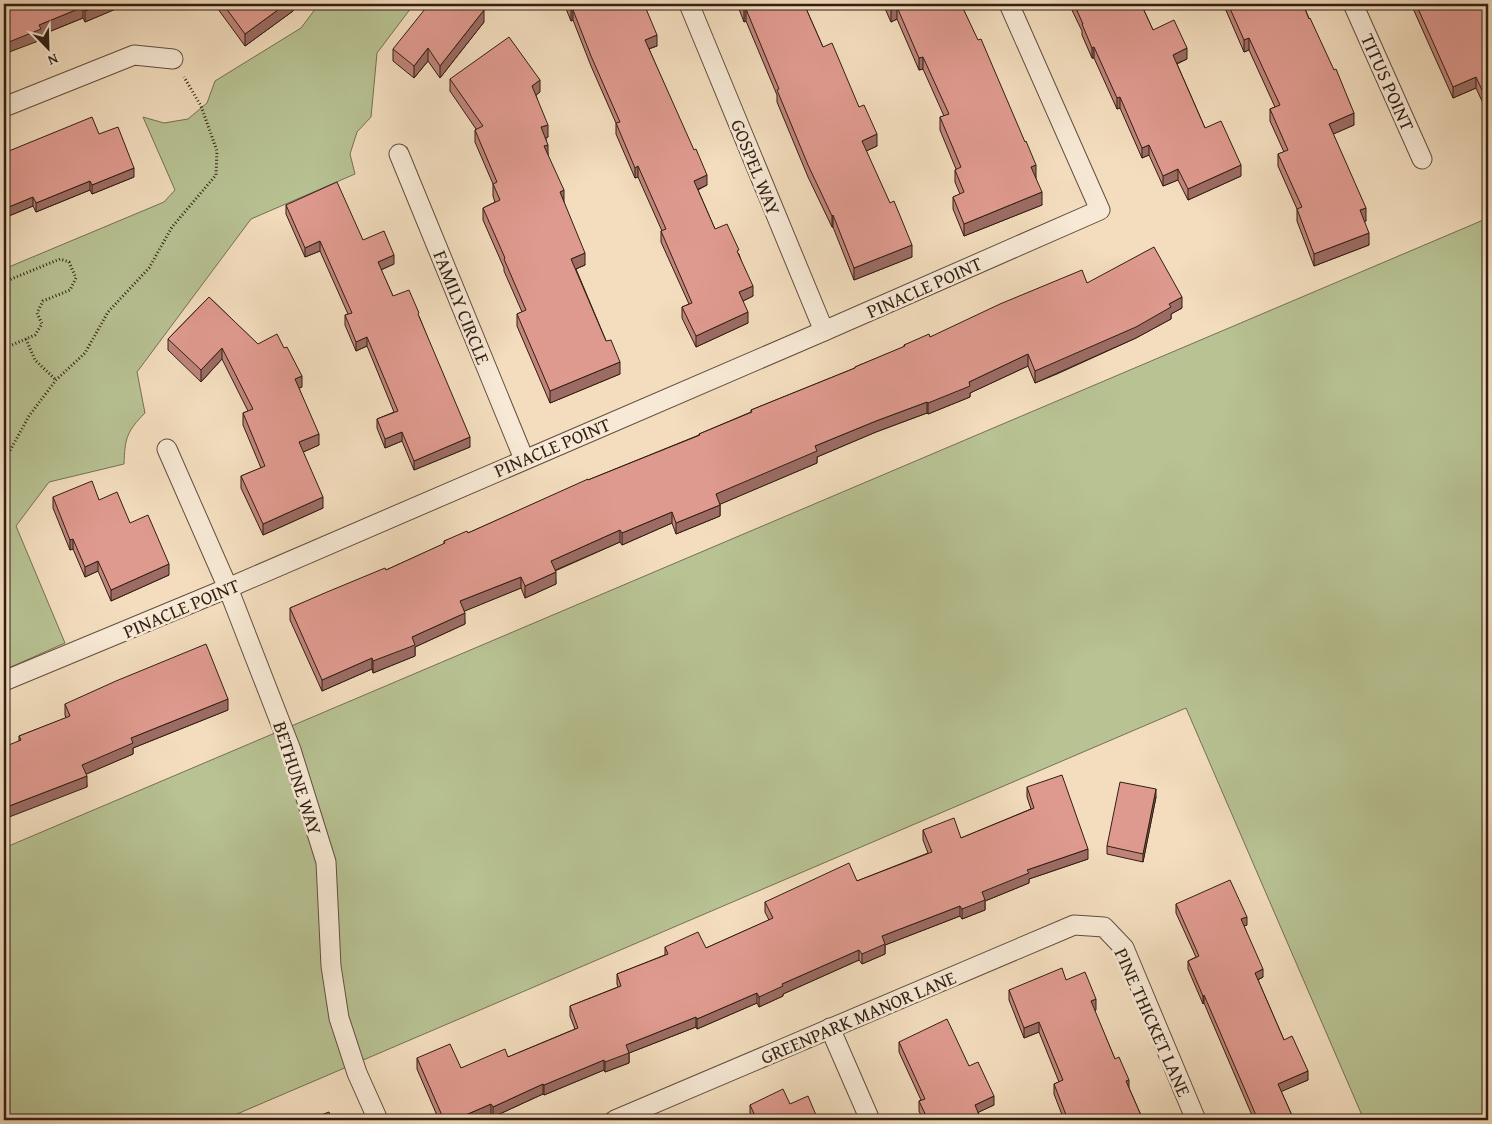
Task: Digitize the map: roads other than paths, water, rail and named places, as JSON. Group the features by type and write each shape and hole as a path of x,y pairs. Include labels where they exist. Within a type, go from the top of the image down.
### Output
{"street":[{"name":"GOSPEL WAY","path":"689,4 824,331"},
{"name":"PINACLE POINT","path":"4,681 228,588 1100,210 1010,4"},
{"name":"TITUS POINT","path":"1353,4 1422,159"},
{"path":"4,107 134,56 173,59"},
{"name":"FAMILY CIRCLE","path":"399,154 524,459"},
{"name":"BETHUNE WAY","path":"167,449 228,588 291,750 326,862 331,966 339,1018 357,1073 378,1120"},
{"name":"GREENPARK MANOR LANE","path":"615,1120 1074,925 1104,927"},
{"name":"PINE THICKET LANE","path":"1104,927 1124,948 1196,1120"},
{"path":"830,1028 870,1120"}]}
